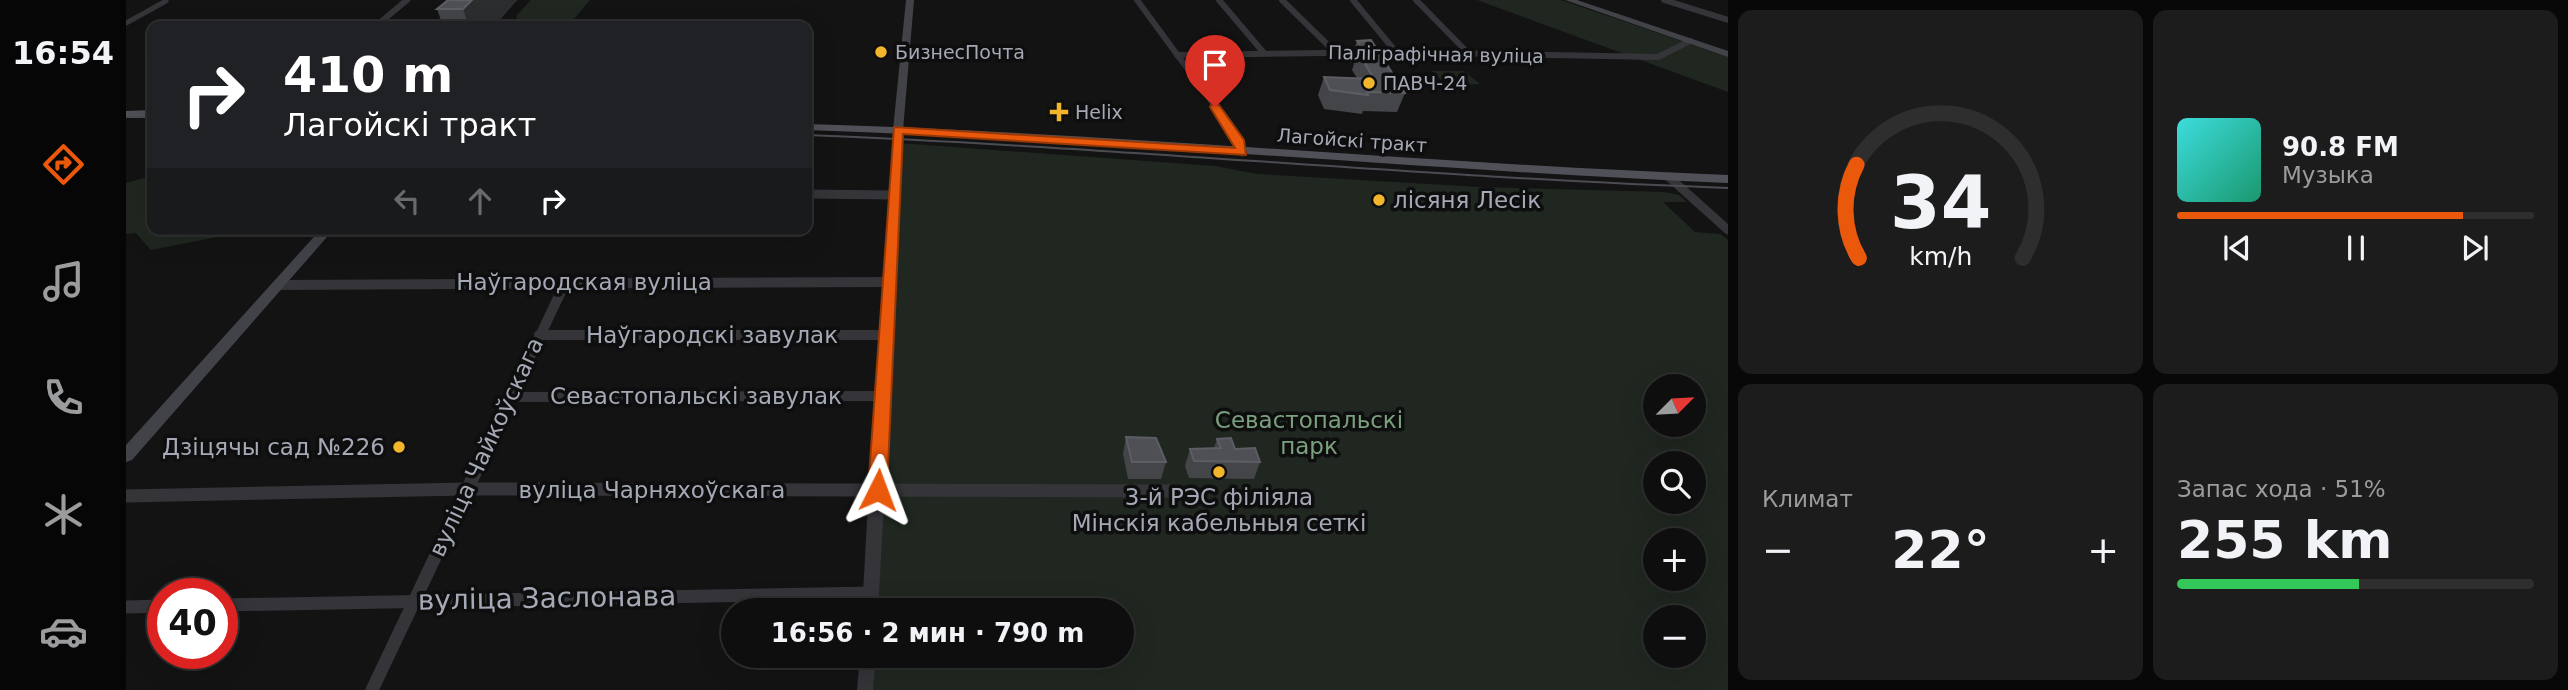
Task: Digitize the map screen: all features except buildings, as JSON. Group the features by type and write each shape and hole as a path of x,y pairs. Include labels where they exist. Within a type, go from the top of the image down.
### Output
{"main road":[{"path":"898,127 910,0"},
{"path":"1569,0 1728,54"},
{"path":"1584,0 1728,48"},
{"path":"126,114 147,113"},
{"path":"126,120 147,120"},
{"name":"Лагойскі тракт","path":"812,122 1241,149 1543,173 1728,173"},
{"name":"Лагойскі тракт","path":"812,127 898,127"},
{"name":"Лагойскі тракт","path":"1665,174 1728,179"},
{"path":"126,456 323,235"}],"street":[{"path":"382,21 407,0"},
{"path":"1137,0 1241,149"},
{"path":"1219,0 1264,53"},
{"path":"1282,0 1335,52"},
{"path":"1353,0 1396,52"},
{"path":"1416,0 1469,54"},
{"path":"1664,0 1728,20"},
{"path":"126,23 166,1"},
{"name":"Паліграфічная вуліца","path":"1177,55 1396,52 1658,57 1690,41"},
{"path":"871,598 898,127"},
{"path":"1665,174 1728,230"},
{"path":"812,194 894,195"},
{"name":"Наўгародская вуліца","path":"279,285 566,281 889,282"},
{"name":"вуліца Чайкоўскага","path":"372,690 538,335 566,281"},
{"name":"Наўгародскі завулак","path":"538,335 886,335"},
{"name":"Севастопальскі завулак","path":"509,397 884,396"},
{"name":"вуліца Чарняхоўскага","path":"126,496 467,489 1178,491"},
{"name":"вуліца Заслонава","path":"238,605 872,593"},
{"path":"126,607 147,606"},
{"path":"865,690 866,668"}],"green space":[{"path":"531,0 590,0 572,21 518,21 516,16"},
{"path":"1477,0 1561,0 1728,57 1728,92"},
{"path":"1432,71 1464,71 1480,84 1447,86"},
{"name":"Севастопальскі парк","path":"899,143 1215,166 1257,174 1480,187 1664,192 1679,195 1687,202 1663,202 1695,232 1720,234 1728,240 1728,690 871,690 872,668 1134,668 1134,598 874,598"},
{"path":"147,177 147,235 228,235 151,250 136,233 126,234 126,183"}],"tram line":[{"path":"126,117 147,117"},
{"path":"812,135 1498,177 1728,188"}],"place":[{"name":"БизнесПочта","path":"881,52"},
{"name":"ПАВЧ-24","path":"1369,83"},
{"name":"Helix","path":"1059,112"},
{"name":"лісяня Лесік","path":"1379,200"},
{"name":"Дзіцячы сад №226","path":"399,447"},
{"name":"3-й РЭС філіяла Мінскія кабельныя сеткі","path":"1219,472"}],"route":[{"path":"878,490 898,130 1242,152 1238,140 1215,107"}]}
